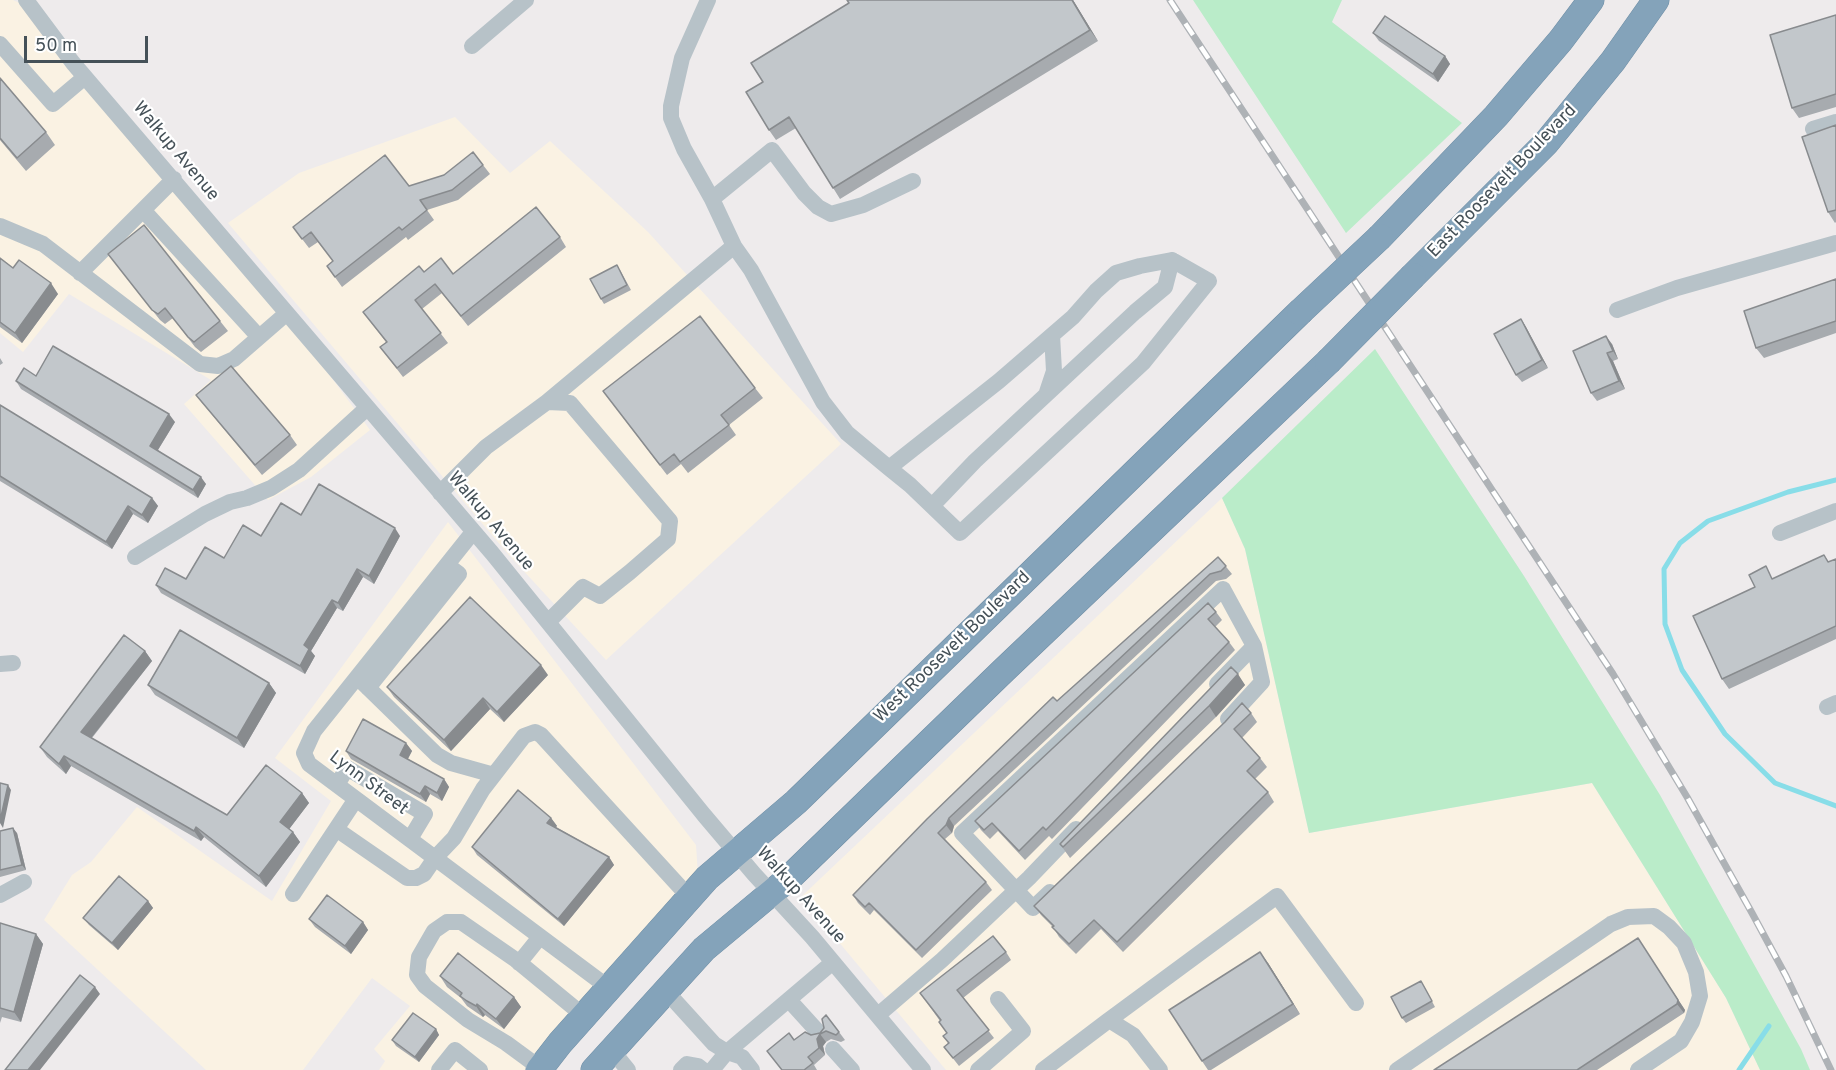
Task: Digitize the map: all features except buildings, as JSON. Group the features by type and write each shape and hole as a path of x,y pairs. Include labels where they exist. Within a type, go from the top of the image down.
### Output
{"highway":[{"name":"West Roosevelt Boulevard","path":"539,1069 707,878 796,802 1380,237 1496,116 1561,40 1591,0"},
{"name":"East Roosevelt Boulevard","path":"771,893 1328,362 1546,143 1613,61 1656,0"},
{"path":"594,1070 704,949 771,893"}],"street":[{"name":"Walkup Avenue","path":"27,0 86,77 473,532 736,853 833,962 923,1070"},
{"path":"472,46 526,0"},
{"path":"708,0 682,58 671,106 671,118 684,149 712,199 734,246 752,270 823,402 847,433 960,533 1143,363 1209,281 1172,260 1116,273 1052,336 889,468"},
{"path":"0,44 53,104 86,77"},
{"path":"1814,129 1836,122"},
{"path":"712,199 772,150 804,193 818,207 831,214 863,205 913,181"},
{"path":"80,273 174,179"},
{"path":"143,210 259,337"},
{"path":"0,226 43,244 200,364 218,366 234,359 286,313"},
{"path":"1617,310 1677,288 1836,243"},
{"path":"440,493 486,447 547,402 734,246"},
{"path":"932,506 975,461 1045,395 1165,287 1172,260"},
{"path":"1045,395 1054,371 1052,336"},
{"path":"547,402 570,403 670,521 668,538 630,572 600,596 583,587 548,622"},
{"path":"135,557 205,514 230,502 271,488 299,470 367,408"},
{"path":"1780,533 1836,511"},
{"name":"Lynn Street","path":"473,532 363,683 314,731 304,753 309,764 609,988"},
{"path":"1058,884 1033,908 962,833 1223,589 1254,646 1262,682 1216,732"},
{"path":"1204,698 1254,646"},
{"path":"363,683 436,755 451,763 494,775"},
{"path":"336,829 407,878 416,878 424,874 454,838 483,789 524,736 535,732 690,898"},
{"path":"337,785 346,768 425,814 410,839"},
{"path":"293,894 356,799"},
{"path":"878,1015 942,960 1087,818"},
{"path":"0,895 24,882"},
{"path":"1043,1070 1277,896 1356,1003"},
{"path":"1397,1070 1611,924 1628,917 1654,916 1669,927 1684,944 1696,972 1700,996 1692,1022 1681,1041 1638,1070"},
{"path":"539,1069 506,1043 468,1020 425,987 417,975 419,957 434,931 447,922 461,922 519,963 584,1017"},
{"path":"519,963 540,937"},
{"path":"712,1070 727,1052 833,962"},
{"path":"665,990 714,1044 742,1057 752,1070"},
{"path":"978,1070 1023,1031 998,999"},
{"path":"789,1000 819,1033"},
{"path":"1109,1020 1133,1035 1160,1070"},
{"path":"611,1049 628,1070"},
{"path":"833,1049 852,1070"},
{"path":"439,1070 454,1050 480,1070"},
{"path":"681,1070 687,1064 698,1066 703,1070"}],"shaded area":[{"path":"0,0 13,0 22,4 323,366 370,430 311,477 268,500 184,404 211,380 69,294 23,352 0,333"},
{"path":"455,117 510,173 550,141 648,232 841,444 606,660 508,554 228,223 299,173"},
{"path":"1222,498 1245,549 1309,833 1592,783 1726,998 1760,1070 946,1070 801,897"},
{"path":"448,522 696,845 698,875 617,959 525,1070 379,1070 385,1061 374,1049 410,1006 372,978 303,1070 206,1070 44,920 72,875 91,862 137,807 272,901 331,801 275,758"}],"green space":[{"path":"1193,0 1342,0 1332,22 1462,123 1346,233"},
{"path":"1375,349 1524,576 1660,795 1801,1049 1810,1070 1760,1070 1726,998 1592,783 1309,833 1245,549 1222,498"}],"waterway":[{"path":"1836,480 1788,492 1708,521 1680,543 1664,569 1665,624 1682,670 1725,734 1775,783 1836,806"},
{"path":"1739,1070 1769,1026"}],"railway":[{"path":"1170,0 1613,674 1687,797 1752,913 1786,976 1831,1070"}]}
